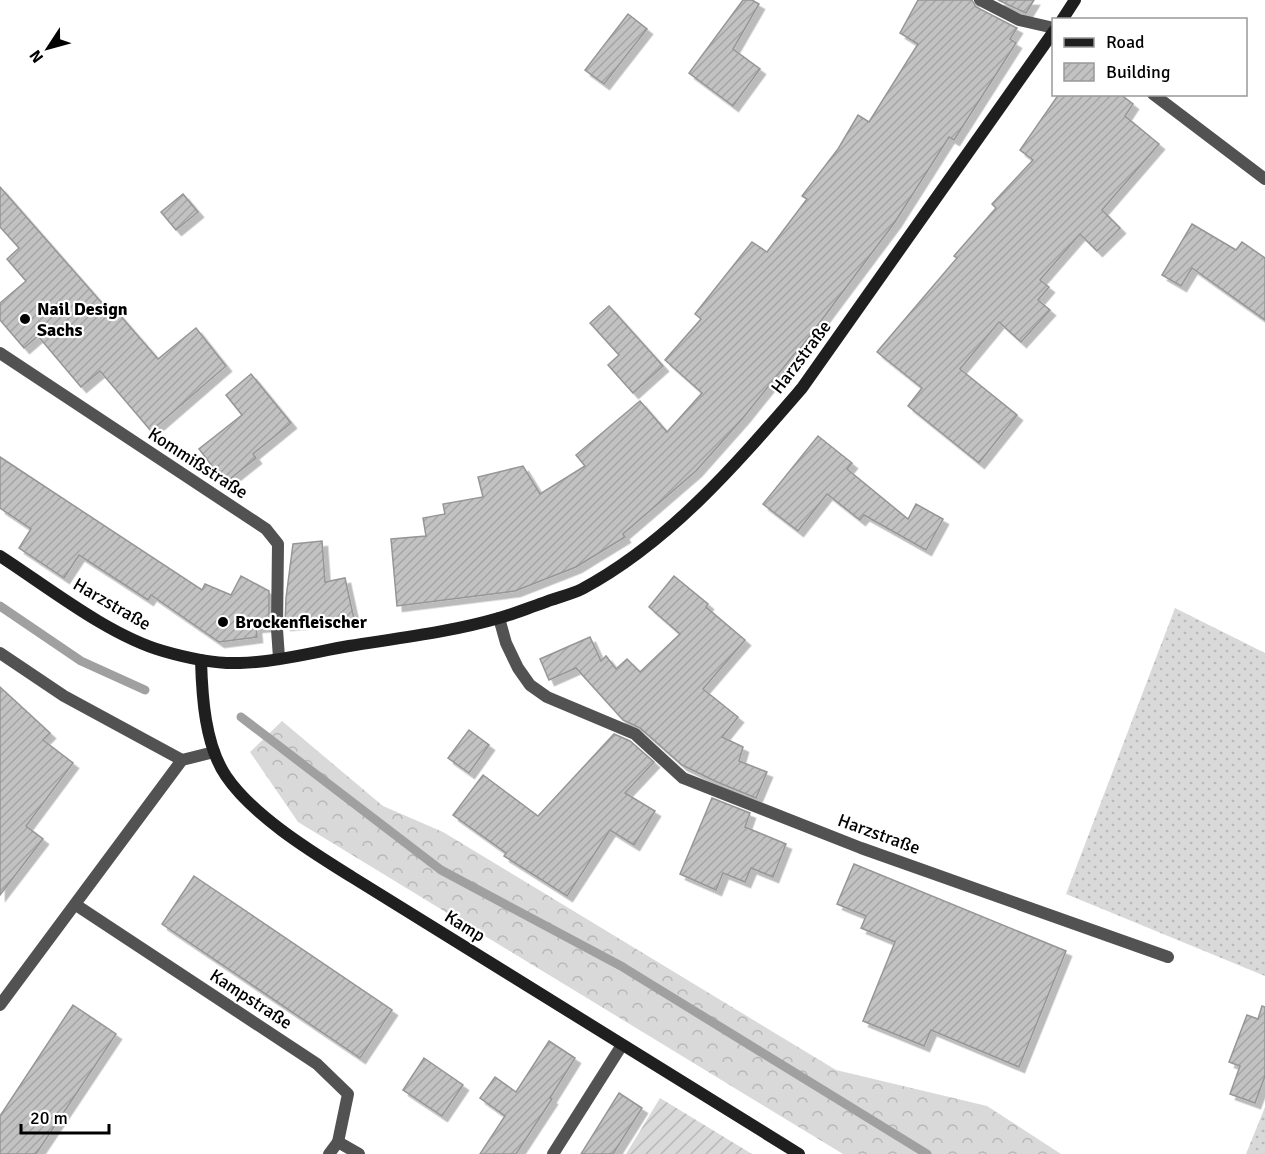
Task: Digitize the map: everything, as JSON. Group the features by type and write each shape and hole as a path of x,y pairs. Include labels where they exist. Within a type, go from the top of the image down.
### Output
{"main road":[{"path":"1063,18 1075,0"},
{"name":"Harzstraße","path":"0,556 103,623 129,637 162,651 201,660 240,663 412,636 499,618 580,590 657,539 763,434 802,388 1052,30"},
{"name":"Kamp","path":"201,660 203,704 214,752 226,776 273,823 307,848 799,1154"}],"street":[{"path":"980,0 1018,20 1052,29"},
{"path":"1156,96 1265,179"},
{"name":"Kommißstraße","path":"0,353 266,529 278,544 279,658"},
{"name":"Harzstraße","path":"499,618 506,643 518,668 530,685 547,697 635,734 683,778 861,848 1168,957"},
{"path":"0,653 64,696 182,760"},
{"path":"0,1005 182,760 214,752"},
{"name":"Kampstraße","path":"76,905 318,1064 348,1094 338,1142 329,1154"},
{"path":"553,1154 622,1045"},
{"path":"338,1142 359,1154"}],"green space":[{"path":"1175,608 1265,653 1265,976 1066,894"},
{"path":"282,721 383,806 443,832 836,1070 987,1106 1061,1154 843,1154 298,822 250,752"},
{"path":"660,1098 752,1154 626,1154"},
{"path":"1265,1107 1265,1154 1246,1154"}],"building":[{"path":"743,0 752,0 759,4 733,49 760,69 733,106 689,73"},
{"path":"918,0 972,0 976,7 1017,28 1010,39 1016,43 954,140 949,137 895,222 797,353 743,418 696,471 623,534 625,537 576,567 515,591 397,606 391,539 426,536 423,518 445,514 443,504 483,497 478,477 523,466 540,494 585,466 576,455 640,401 667,432 702,393 665,360 701,319 695,314 752,242 767,252 807,199 802,196 838,149 858,115 869,122 918,44 900,33"},
{"path":"998,0 1034,0 1026,13"},
{"path":"628,14 647,29 604,84 585,70"},
{"path":"1058,96 1123,96 1133,104 1125,116 1159,144 1102,210 1120,228 1097,251 1080,234 1040,280 1049,287 1038,300 1050,310 1021,342 999,322 960,369 1017,415 979,463 908,406 922,388 877,352 996,208 992,204 1033,160 1020,150"},
{"path":"0,187 108,310 112,306 158,359 196,328 226,366 151,431 100,371 81,387 38,336 24,348 0,320 0,303 26,281 7,259 19,248 0,227"},
{"path":"183,194 198,212 176,230 161,212"},
{"path":"1192,224 1236,250 1242,242 1265,258 1265,320 1192,268 1181,286 1162,275"},
{"path":"609,306 663,366 633,393 608,365 619,355 590,323"},
{"path":"251,374 291,423 253,454 256,458 225,483 199,449 242,415 226,395"},
{"path":"818,436 852,463 847,469 908,519 916,504 943,519 926,550 864,515 860,520 827,494 798,531 763,504"},
{"path":"0,457 202,590 205,584 231,595 241,576 269,591 269,626 256,627 257,637 219,642 151,595 148,600 79,555 64,578 19,548 31,529 0,508"},
{"path":"322,541 325,582 345,578 354,619 285,625 293,544"},
{"path":"674,576 708,604 706,607 745,640 703,689 738,717 722,737 743,747 739,761 767,772 756,798 682,765 640,728 623,720 576,668 549,680 540,659 590,637 601,661 606,656 616,669 627,659 640,672 680,634 649,607"},
{"path":"0,687 50,733 43,740 73,763 26,826 43,839 0,895"},
{"path":"469,730 489,745 469,773 448,758"},
{"path":"614,734 630,741 654,762 625,793 655,811 634,845 610,830 567,896 504,856 506,853 453,815 483,775 538,816"},
{"path":"712,798 750,813 745,827 786,844 773,877 751,868 745,882 723,873 716,890 680,874"},
{"path":"854,864 1066,951 1019,1067 931,1030 924,1046 863,1021 895,942 861,928 866,916 837,904"},
{"path":"194,876 392,1010 360,1058 162,924"},
{"path":"73,1005 116,1034 36,1154 0,1154 0,1116"},
{"path":"1262,1006 1265,1007 1265,1076 1255,1103 1230,1094 1240,1066 1229,1062 1247,1015 1258,1019"},
{"path":"549,1041 575,1058 550,1098 552,1099 516,1154 480,1154 505,1116 480,1098 495,1077 516,1092"},
{"path":"424,1058 463,1085 442,1116 403,1090"},
{"path":"619,1093 642,1108 613,1154 581,1154"}],"waterway":[{"path":"0,606 81,661 145,690"},
{"path":"241,717 441,870 621,966 927,1154"}],"place":[{"name":"Nail Design Sachs","path":"25,319"},
{"name":"Brockenfleischer","path":"223,622"}]}
